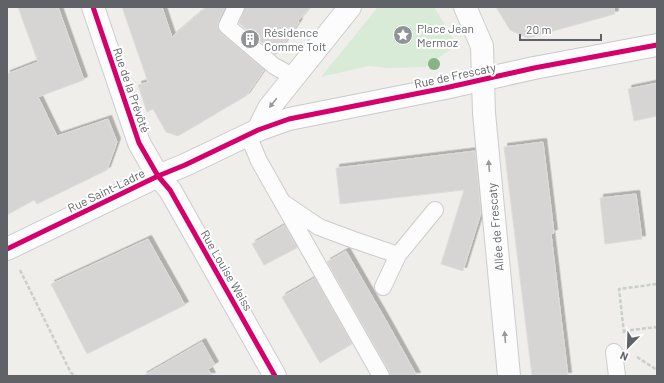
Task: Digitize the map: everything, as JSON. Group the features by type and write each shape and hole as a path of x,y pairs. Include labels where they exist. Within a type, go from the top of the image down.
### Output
{"street":[{"name":"Rue de la Prévôté","path":"93,7 139,143 158,176"},
{"path":"253,133 269,108 350,7"},
{"path":"465,7 482,46 484,79"},
{"name":"Rue de Frescaty","path":"253,133 289,119 657,45"},
{"name":"Allée de Frescaty","path":"484,79 484,113 509,376"},
{"name":"Rue Saint-Ladre","path":"8,248 158,176 253,133"},
{"name":"Rue Louise Weiss","path":"158,176 170,190 275,376"}],"lane":[{"path":"236,7 227,26 274,66 294,77"},
{"path":"253,133 259,160 381,376"},
{"path":"283,204 319,227 398,255"},
{"path":"383,287 398,255 435,210"},
{"path":"614,352 617,376"}],"path":[{"path":"8,248 71,373 77,376"},
{"path":"657,284 619,289 624,331 657,327"}],"green space":[{"name":"Place Jean Mermoz","path":"378,7 434,7 457,45 425,67 388,68 369,66 321,77"}],"building":[{"path":"18,7 58,7 84,80 38,97 57,136 108,119 117,142 107,170 37,204 34,200 7,215 7,74 38,62"},
{"path":"122,7 162,7 172,37 207,7 225,7 218,22 218,28 221,33 264,70 246,96 178,136 166,132 153,109 147,112 138,85 148,82"},
{"path":"245,7 310,7 298,21 299,22 276,55 239,23"},
{"path":"496,7 614,7 615,14 528,38 510,30"},
{"path":"657,83 657,116 634,121 628,89"},
{"path":"543,142 554,233 551,234 568,376 532,376 504,147"},
{"path":"475,151 481,213 463,271 441,264 464,190 340,204 336,168"},
{"path":"636,194 642,239 605,244 600,198"},
{"path":"285,225 297,248 264,265 252,244"},
{"path":"148,239 185,305 87,354 51,284"},
{"path":"346,251 417,376 390,376 389,371 327,262"},
{"path":"315,278 352,344 320,363 282,297"},
{"path":"202,342 215,365 208,369 212,376 143,376"}],"cycle path":[{"path":"93,7 139,143 158,176 170,190 275,376"},
{"path":"7,249 158,176 185,165 258,130 289,119 445,88 534,68 657,45"}],"place":[{"name":"Place Jean Mermoz","path":"403,35"},
{"name":"Résidence Comme Toit","path":"250,39"}]}
